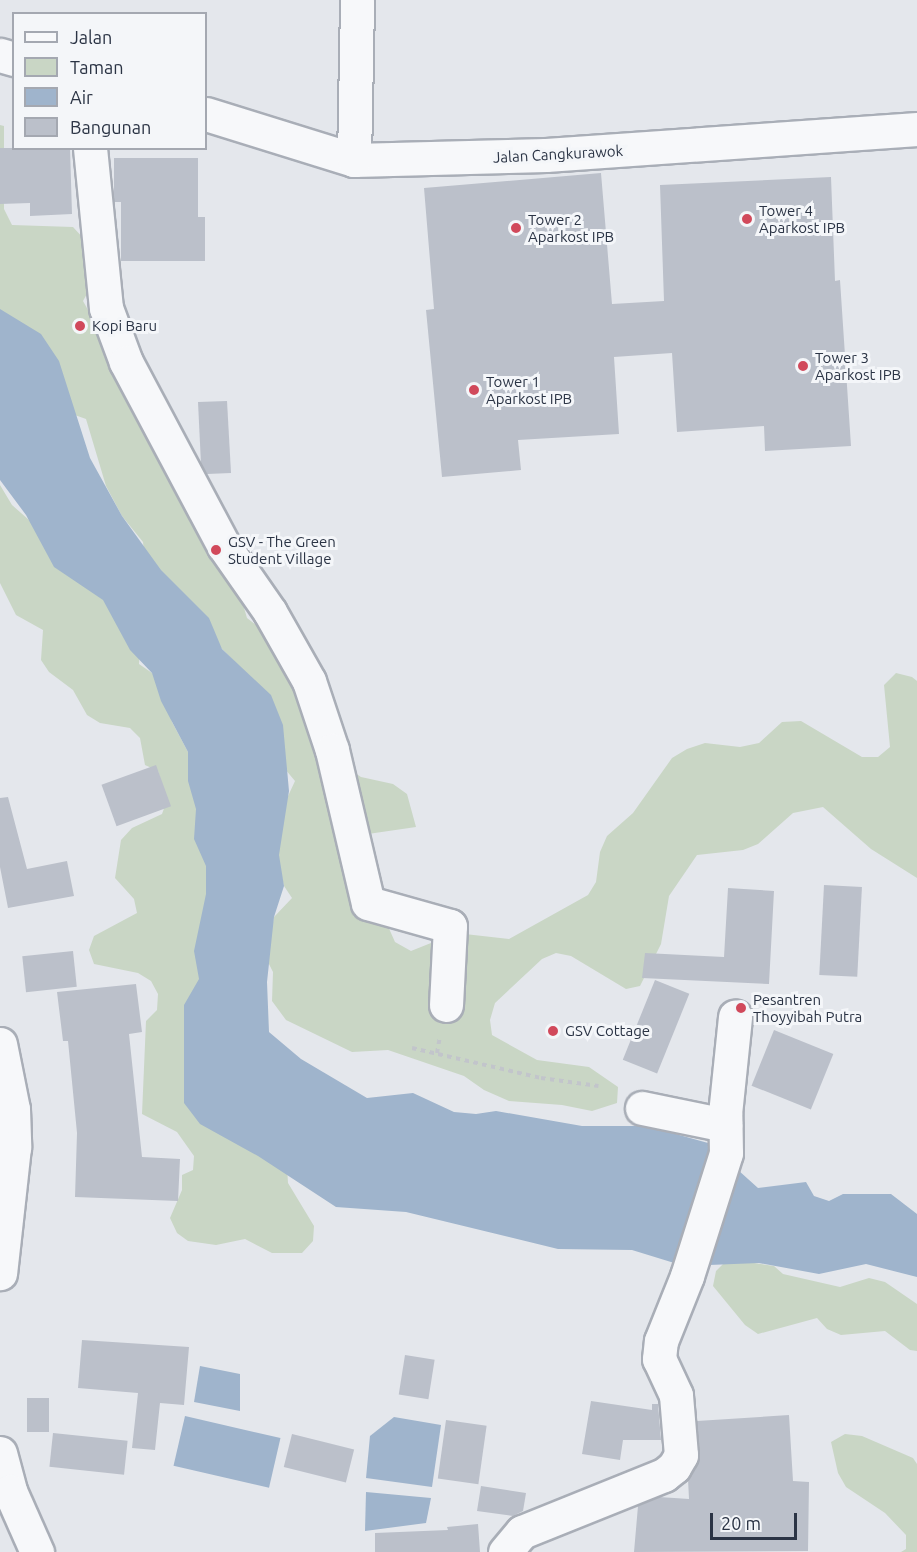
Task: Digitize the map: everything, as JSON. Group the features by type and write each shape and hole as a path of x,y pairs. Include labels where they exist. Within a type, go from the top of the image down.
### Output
{"street":[{"path":"354,160 357,0"},
{"name":"Jalan Cangkurawok","path":"207,114 354,160 546,156 917,129"},
{"path":"90,150 106,308 126,362 224,546 270,612 309,681 332,750 368,903 450,926 446,1005"},
{"path":"505,1552 522,1532 646,1483 674,1467 681,1455 676,1395 659,1359 661,1341 687,1276 725,1139 735,1017"},
{"path":"0,1044 13,1109 14,1147 0,1273"},
{"path":"642,1108 725,1139"},
{"path":"0,1453 10,1491 37,1552"}],"path":[{"path":"412,1048 541,1078 598,1086"}],"green space":[{"path":"0,125 4,126 4,209 12,225 73,227 85,240 99,272 83,301 241,584 242,601 247,618 301,660 346,767 361,777 393,784 407,794 416,827 368,834 387,924 395,942 411,951 456,933 509,939 588,895 596,882 600,852 607,836 633,813 672,758 687,749 705,743 740,747 759,743 782,722 801,721 862,757 878,757 890,747 884,685 896,673 912,677 917,681 917,878 871,849 823,807 793,813 758,844 743,850 697,855 669,896 661,944 640,986 626,989 571,956 556,953 542,959 495,1003 490,1020 492,1035 537,1060 589,1067 618,1087 617,1103 592,1111 562,1105 509,1101 484,1090 464,1076 388,1050 352,1052 286,1020 272,1001 273,972 266,958 274,917 292,898 284,886 271,833 295,781 275,757 232,659 146,571 143,542 122,516 106,486 86,419 58,409 0,321"},
{"path":"0,485 12,505 107,589 140,647 139,664 152,673 166,691 172,722 188,752 286,1151 288,1183 314,1226 313,1241 302,1253 272,1253 245,1239 216,1245 188,1241 177,1233 170,1218 182,1190 182,1175 193,1170 194,1156 177,1132 142,1114 146,1021 157,1010 158,994 151,981 138,973 94,964 89,950 94,936 137,913 134,899 115,878 121,840 132,828 162,814 167,800 158,771 145,765 140,738 130,728 100,723 87,715 73,690 49,672 41,660 43,630 16,615 0,583"},
{"path":"728,1259 774,1266 783,1274 840,1287 869,1278 885,1282 917,1304 917,1351 910,1350 885,1331 841,1335 827,1329 817,1318 758,1334 745,1325 713,1286 716,1271"},
{"path":"845,1434 862,1436 913,1458 917,1464 917,1552 901,1552 906,1549 906,1535 885,1513 846,1487 838,1473 831,1442"}],"water":[{"path":"0,309 41,334 59,361 90,458 122,516 161,570 209,618 222,649 271,695 283,725 289,791 279,855 284,886 274,917 267,982 269,1032 301,1059 367,1098 413,1093 454,1112 476,1114 496,1111 582,1126 647,1126 708,1143 758,1188 806,1182 814,1196 829,1201 843,1194 891,1194 917,1214 917,1277 866,1264 819,1274 759,1263 684,1266 632,1250 558,1249 406,1212 336,1207 258,1156 200,1124 184,1103 184,1005 199,979 194,951 206,894 206,866 194,839 196,809 188,781 188,752 161,701 152,673 130,650 103,600 54,567 26,515 0,480"},
{"path":"200,1366 240,1374 240,1411 194,1402"},
{"path":"185,1416 280,1438 269,1488 174,1466"},
{"path":"394,1417 441,1425 432,1487 366,1478 370,1436"},
{"path":"366,1492 431,1498 426,1523 365,1531"}],"building":[{"path":"0,148 70,150 72,214 30,216 30,203 0,204"},
{"path":"114,158 198,158 198,217 205,217 205,261 121,261 121,202 114,202"},
{"path":"601,173 612,304 664,301 660,185 831,177 835,281 840,280 851,446 765,451 764,426 677,432 672,353 614,357 619,434 518,440 521,470 442,477 426,310 434,309 424,188"},
{"path":"227,401 231,473 207,474 201,464 198,402"},
{"path":"156,765 171,806 117,826 101,785"},
{"path":"8,797 27,869 67,861 74,896 8,908 0,867 0,798"},
{"path":"824,885 862,887 857,977 819,975"},
{"path":"728,888 774,891 769,984 642,978 645,953 724,957"},
{"path":"73,951 77,987 26,992 22,956"},
{"path":"655,980 689,994 657,1074 623,1060"},
{"path":"136,984 142,1032 129,1034 142,1157 180,1159 178,1201 75,1197 77,1133 68,1041 63,1041 57,992"},
{"path":"774,1030 833,1054 811,1110 752,1086"},
{"path":"82,1340 189,1347 184,1405 160,1403 155,1450 132,1448 138,1393 78,1388"},
{"path":"405,1355 435,1360 428,1399 399,1395"},
{"path":"27,1398 49,1398 49,1432 27,1432"},
{"path":"591,1401 652,1410 652,1404 658,1404 661,1440 623,1440 620,1460 582,1454"},
{"path":"789,1415 793,1481 809,1482 808,1551 634,1552 638,1506 659,1497 689,1499 688,1479 700,1454 697,1421"},
{"path":"446,1420 487,1426 478,1484 438,1478"},
{"path":"53,1433 128,1441 124,1475 49,1467"},
{"path":"292,1434 354,1449 346,1482 284,1467"},
{"path":"481,1486 526,1493 523,1511 513,1516 477,1511"},
{"path":"478,1524 480,1552 375,1552 375,1533 448,1530 447,1527"}],"place":[{"name":"Tower 4 Aparkost IPB","path":"747,219"},
{"name":"Tower 2 Aparkost IPB","path":"516,228"},
{"name":"Kopi Baru","path":"80,326"},
{"name":"Tower 3 Aparkost IPB","path":"803,366"},
{"name":"Tower 1 Aparkost IPB","path":"474,390"},
{"name":"GSV - The Green Student Village","path":"216,550"},
{"name":"Pesantren Thoyyibah Putra","path":"741,1008"},
{"name":"GSV Cottage","path":"553,1031"}]}
